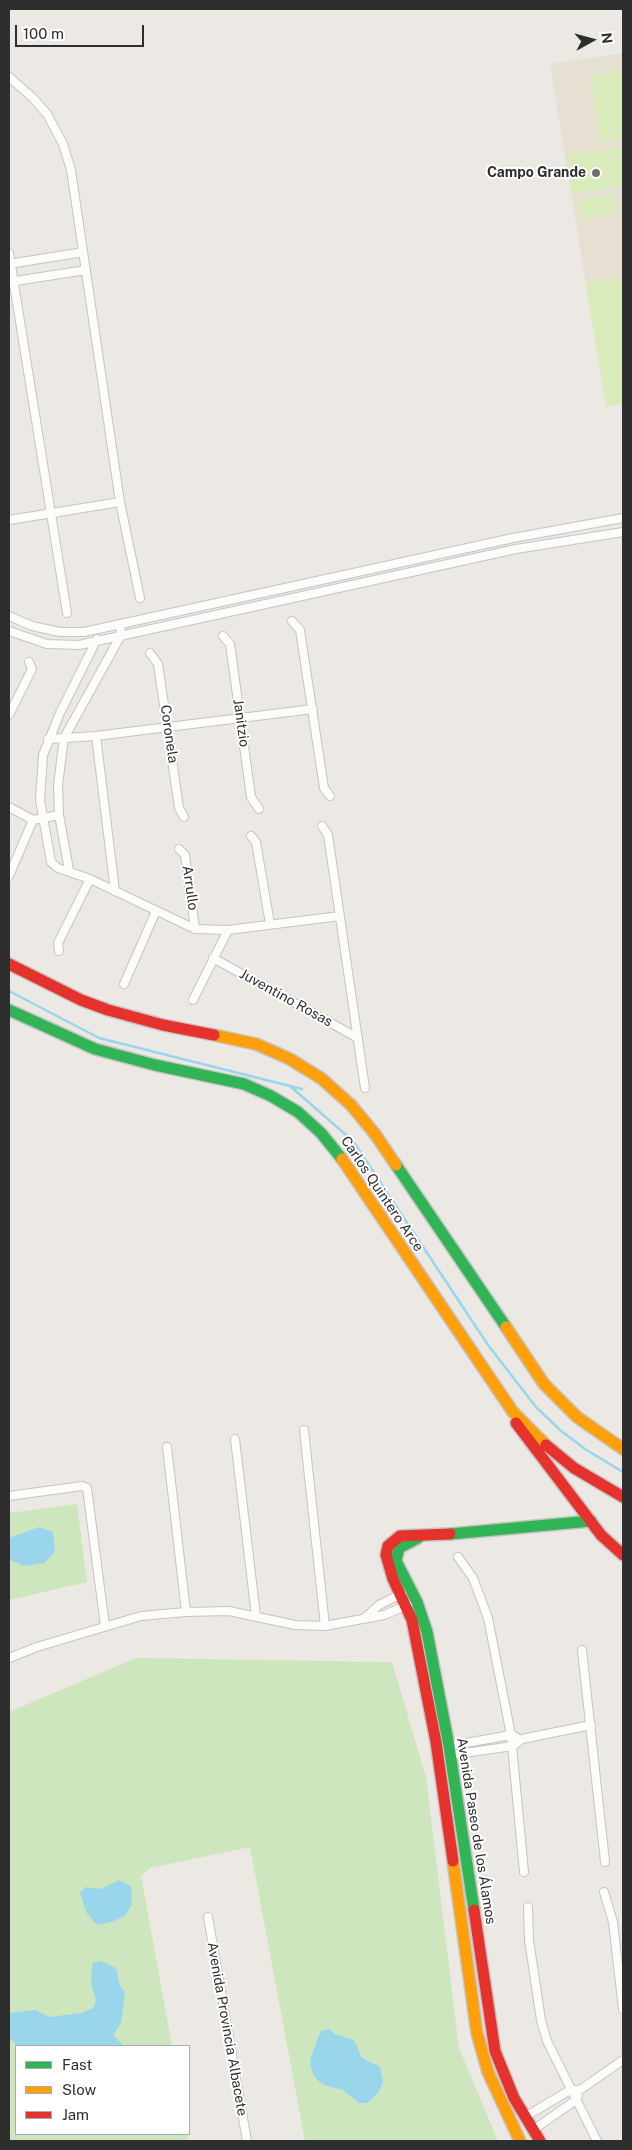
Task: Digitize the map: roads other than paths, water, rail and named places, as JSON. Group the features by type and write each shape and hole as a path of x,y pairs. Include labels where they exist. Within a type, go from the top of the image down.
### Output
{"street":[{"path":"9,77 33,98 47,114 63,144 71,170 120,502 140,598"},
{"path":"10,264 83,252"},
{"path":"9,253 11,282 67,613"},
{"path":"11,282 86,270"},
{"path":"9,520 120,502"},
{"path":"9,616 32,626 60,632 100,629 352,572 513,538 623,518"},
{"path":"9,631 30,639 62,646 96,642 516,549 623,532"},
{"path":"513,538 516,549"},
{"path":"352,572 355,585"},
{"path":"292,620 300,630 324,788 330,796"},
{"path":"69,870 59,814 58,785 64,738 120,637 121,624"},
{"path":"100,629 96,642 48,739 40,772 40,800 51,862 58,868 69,870 90,879 195,930 228,930 340,916"},
{"name":"Janitzio","path":"223,636 230,644 251,797 259,809"},
{"name":"Coronela","path":"150,652 158,664 179,808 184,817"},
{"path":"9,714 32,669 29,662"},
{"path":"48,739 96,736 313,709"},
{"path":"96,736 115,891"},
{"path":"9,807 33,820 59,814"},
{"path":"9,876 33,820"},
{"path":"322,826 328,835 365,1088"},
{"path":"251,836 256,842 270,924"},
{"name":"Arrullo","path":"179,848 185,855 195,930"},
{"path":"59,951 58,943 90,879"},
{"path":"124,984 156,911"},
{"path":"193,1000 228,930"},
{"name":"Juventino Rosas","path":"213,958 358,1038"},
{"name":"Carlos Quintero Arce","path":"9,964 81,1000 108,1010 256,1044 290,1059 322,1080 351,1105 374,1134 544,1384 577,1417 623,1448"},
{"name":"Carlos Quintero Arce","path":"9,1010 66,1037 102,1051 154,1065 244,1084 271,1096 298,1112 321,1133 341,1158 497,1390 532,1433 574,1468 623,1497"},
{"path":"497,1390 519,1429 607,1541 623,1555"},
{"path":"304,1430 325,1626"},
{"path":"235,1439 256,1616"},
{"path":"167,1447 186,1612"},
{"path":"555,1475 561,1469 574,1468"},
{"path":"9,1496 82,1486 87,1488 105,1626"},
{"path":"421,1537 591,1521"},
{"name":"Avenida Paseo de los Álamos","path":"406,1591 387,1563 388,1546 400,1536 421,1537"},
{"name":"Avenida Paseo de los Álamos","path":"421,1537 405,1544 396,1554 406,1591 427,1632 444,1721 449,1751 448,1784 477,2034 488,2072 520,2141"},
{"path":"458,1557 474,1578 488,1618 512,1735 524,1872"},
{"path":"365,1618 379,1605 406,1591"},
{"path":"9,1658 141,1616 229,1611 294,1625 325,1626 384,1615 412,1604"},
{"name":"Avenida Paseo de los Álamos","path":"412,1604 415,1632 432,1722 448,1784 490,2026 502,2072 514,2098 540,2141"},
{"path":"582,1650 604,1862"},
{"path":"432,1722 444,1721"},
{"path":"449,1751 513,1746 522,1739 591,1726"},
{"path":"449,1751 512,1735 522,1739"},
{"path":"604,1892 612,1916 623,2010"},
{"path":"528,1906 529,1940 542,2020 551,2050 597,2141"},
{"name":"Avenida Provincia Albacete","path":"208,1917 247,2141"},
{"path":"533,2130 576,2100 580,2090 623,2060"},
{"path":"525,2117 570,2090 580,2090"},
{"path":"501,2103 514,2098"}],"water":[{"path":"39,1527 53,1532 55,1552 44,1563 24,1566 9,1559 9,1538"},
{"path":"119,1880 131,1886 132,1904 126,1915 112,1922 97,1925 86,1912 80,1892 86,1887 101,1889"},
{"path":"101,1961 116,1968 120,1986 125,1992 121,2023 113,2035 123,2045 17,2045 9,2038 9,2013 35,2010 49,2017 81,2013 93,2008 96,2000 91,1983 93,1963"},
{"path":"329,2029 335,2034 354,2040 362,2058 380,2067 383,2082 378,2093 367,2103 359,2103 343,2090 324,2085 317,2080 312,2072 310,2060 319,2035 321,2031"}],"waterway":[{"path":"9,991 99,1038 302,1089"},
{"path":"290,1086 353,1141 488,1345 536,1407 560,1430 585,1449 623,1472"}],"place":[{"name":"Campo Grande","path":"596,173"}]}
